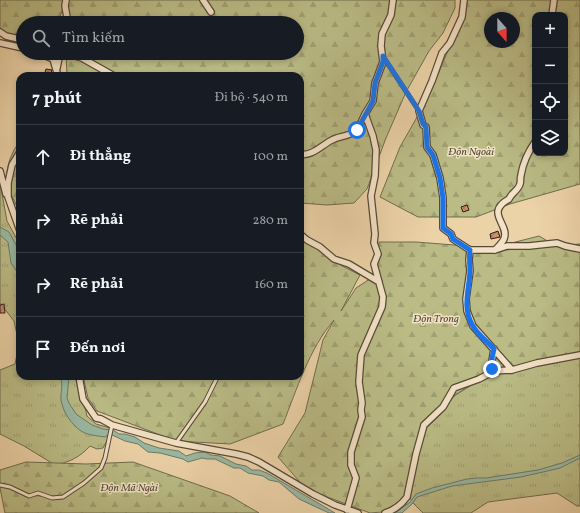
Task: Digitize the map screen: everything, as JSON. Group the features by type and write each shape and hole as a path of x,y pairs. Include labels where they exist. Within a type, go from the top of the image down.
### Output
{"street":[{"path":"66,0 65,6 67,16"},
{"path":"203,0 211,12"},
{"path":"304,155 311,153 332,140 349,135 357,130 361,125 365,114 373,101 375,83 383,62 381,46 382,34 391,15 393,0"},
{"path":"464,0 462,17 450,43 442,53 419,111 423,124 426,127 427,147 433,155 440,178 443,198 443,228 451,234 453,239 470,250 495,250 507,246 529,246 557,243 580,249"},
{"path":"552,12 554,0"},
{"path":"0,32 6,36 16,38"},
{"path":"0,43 16,46"},
{"path":"53,60 56,72"},
{"path":"57,72 59,60"},
{"path":"86,60 107,72"},
{"path":"347,510 356,478 351,465 352,452 362,417 359,382 361,355 382,307 383,297 374,264 378,254 374,243 375,234 371,196 375,176 376,150 373,136 365,114"},
{"path":"495,250 504,239 502,226 498,217 499,208 509,199 511,194 517,190 521,184 520,176 532,148"},
{"path":"8,197 8,178 16,157"},
{"path":"0,171 2,182 16,216"},
{"path":"304,237 320,247 334,259 349,264 379,282"},
{"path":"470,250 470,271 466,298 468,311 473,326 512,370"},
{"path":"490,373 494,349"},
{"path":"385,513 395,508 407,497 424,425 443,407 454,388 494,371 512,370 537,363 580,355"},
{"path":"80,380 83,400 87,406 96,418 101,419 112,427 176,443 248,457 313,494 347,510 358,513"}],"lane":[{"path":"383,56 419,111"},
{"path":"176,443 205,402 216,380"},
{"path":"0,485 10,487 29,496 38,493 52,498 63,497 84,483 101,468 105,458 112,427"}],"green space":[{"path":"0,0 455,0 455,8 443,33 429,51 406,92 386,138 367,189 354,203 327,205 304,203 304,72 67,72 66,60 304,60 304,16 66,16 65,2 60,16 16,16 16,39 0,36"},
{"name":"Độn Ngoài","path":"466,0 580,0 580,184 510,204 476,217 418,217 380,197 400,147 429,96 462,17"},
{"path":"16,147 16,205 10,193 7,181 8,167"},
{"path":"0,183 7,221 16,238 16,330 14,321 0,303"},
{"name":"Độn Trong","path":"539,236 551,243 518,246 492,251 580,244 580,355 512,370 492,367 479,379 454,396 442,413 418,436 406,492 401,501 382,512 370,513 306,489 278,457 305,413 323,340 334,320 317,344 304,372 304,239 320,247 342,266 360,275 341,311 356,288 376,275 379,242 416,242 492,248"},
{"path":"580,355 580,506 577,506 557,493 488,502 471,513 423,513 414,504 406,492 421,447 424,430 454,396 494,371"},
{"path":"16,359 16,380 76,380 81,391 87,416 96,424 110,428 108,439 103,448 97,449 90,446 74,458 55,465 24,446 0,434 0,370 15,364"},
{"name":"Độn Trong","path":"84,380 300,380 283,424 230,444 176,441 97,411 88,398"},
{"name":"Độn Mã Ngài","path":"26,462 86,464 133,462 230,496 259,513 5,513 0,488 0,470"}],"shaded area":[{"path":"0,227 9,232 16,245 16,270 11,263 8,242 0,235"},
{"path":"61,380 69,380 67,398 69,403 76,414 92,425 103,429 113,430 119,434 135,437 144,443 159,448 179,451 186,456 205,452 211,455 220,456 236,464 246,466 252,470 259,470 267,473 335,513 329,513 299,499 279,482 269,480 263,476 248,473 240,468 234,468 215,459 202,458 188,462 183,459 160,453 148,452 138,444 125,441 110,434 105,437 83,432 71,421 64,409 61,400"},
{"path":"580,455 580,458 560,468 521,477 452,486 417,497 402,513 395,513 410,502 416,494 432,488 467,479 486,478 538,470 562,463"}],"building":[{"path":"46,69 52,70 51,72 45,72"},
{"path":"467,205 469,210 463,212 461,207"},
{"path":"498,231 500,237 491,239 490,234"},
{"path":"4,304 5,313 0,313 0,305"}],"route":[{"path":"357,130 373,101 375,83 383,62 383,56 419,111 423,124 426,127 427,147 433,155 440,178 443,198 443,228 451,234 453,239 470,250 470,271 466,298 468,311 473,326 494,349 492,369"}]}
